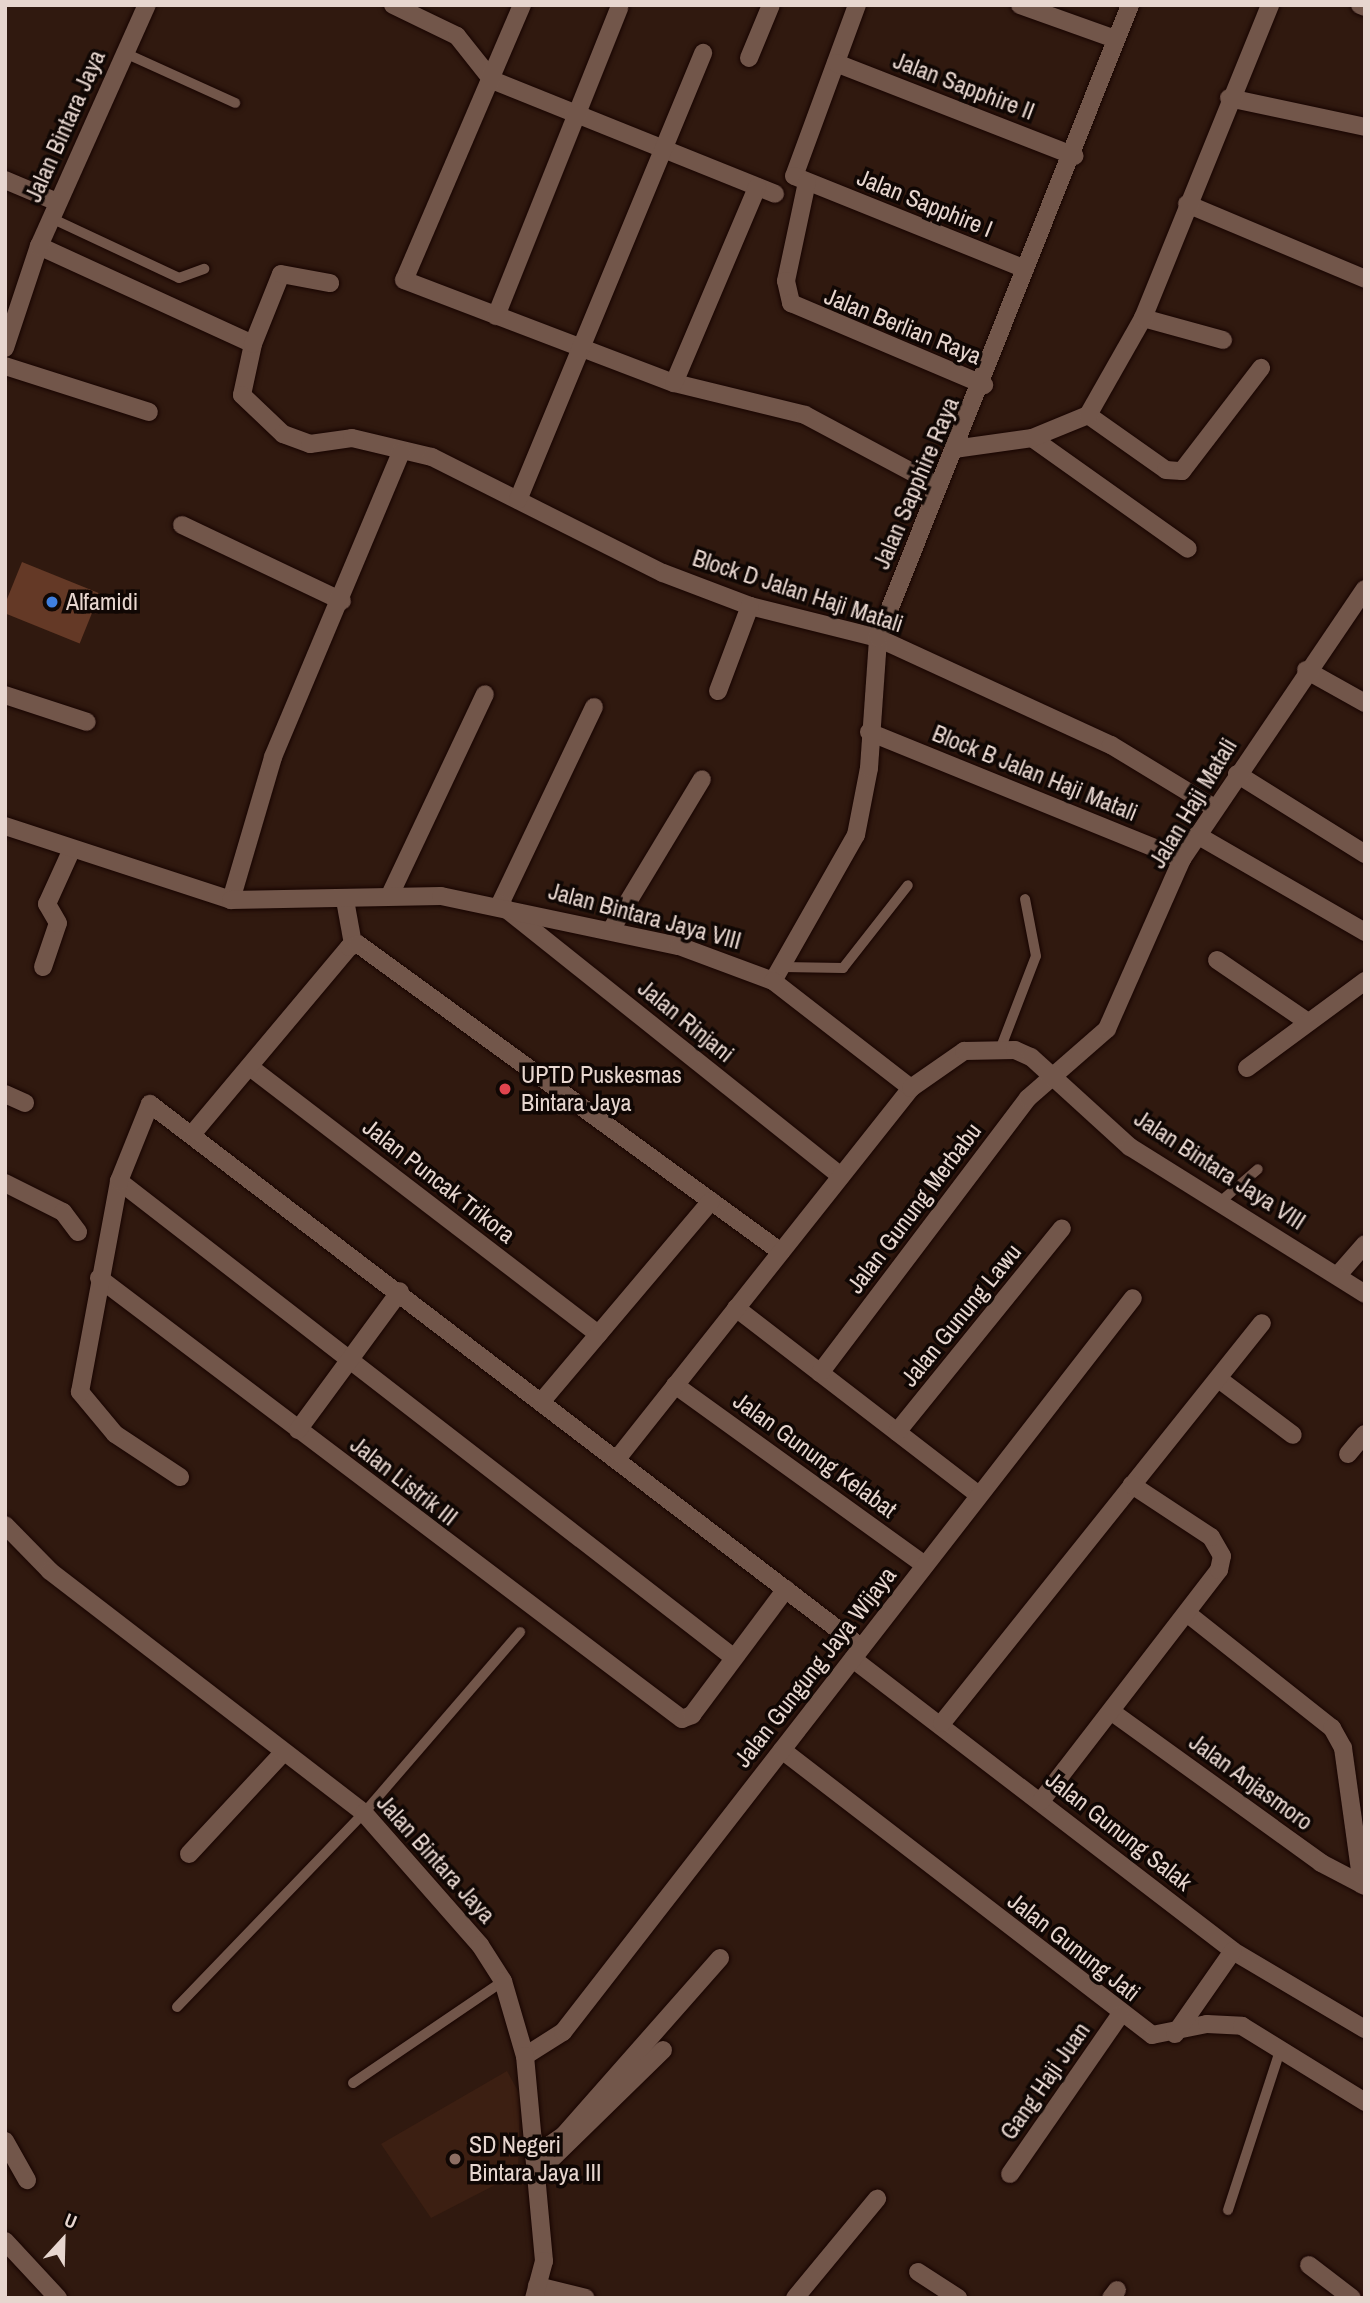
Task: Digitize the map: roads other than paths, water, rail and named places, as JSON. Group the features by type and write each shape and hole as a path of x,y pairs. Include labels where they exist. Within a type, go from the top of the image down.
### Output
{"street":[{"name":"Jalan Bintara Jaya","path":"5,348 39,246 147,5"},
{"path":"393,5 457,36 492,80 775,194"},
{"path":"522,5 404,280 674,383 805,415 938,486"},
{"path":"749,58 771,5"},
{"name":"Jalan Berlian Raya","path":"857,5 794,176 807,182 786,281 791,303 984,385"},
{"path":"1020,5 1115,39"},
{"name":"Jalan Sapphire Raya","path":"778,974 856,835 878,638 938,486 984,385 1026,269 1075,156 1115,39 1130,5"},
{"path":"954,449 1032,438 1088,415 1143,318 1229,98 1270,5"},
{"path":"496,316 619,8"},
{"path":"519,500 585,349 703,53"},
{"name":"Jalan Sapphire II","path":"836,63 1075,156"},
{"path":"1229,98 1365,127"},
{"path":"5,180 54,210"},
{"name":"Jalan Sapphire I","path":"807,182 1026,269"},
{"path":"674,383 757,187"},
{"path":"1187,204 1365,279"},
{"path":"39,246 253,344 281,274 330,283"},
{"path":"1143,318 1223,340"},
{"name":"Block D Jalan Haji Matali","path":"253,344 242,396 283,434 310,444 352,438 401,452 432,457 625,556 750,606 878,638 1111,745 1213,807"},
{"path":"5,366 149,412"},
{"path":"1088,415 1167,470 1182,471 1261,368"},
{"path":"1032,438 1188,548"},
{"path":"231,900 273,757 342,601 401,452"},
{"path":"182,525 342,601"},
{"name":"Jalan Haji Matali","path":"1051,1077 1107,1029 1182,859 1213,807 1365,589"},
{"path":"718,691 750,606"},
{"path":"1306,670 1365,704"},
{"path":"390,895 485,694"},
{"path":"5,695 87,723"},
{"path":"499,904 594,706"},
{"name":"Block B Jalan Haji Matali","path":"869,732 1182,859"},
{"path":"1237,774 1365,854"},
{"path":"611,930 702,779"},
{"name":"Jalan Bintara Jaya VIII","path":"5,826 231,900 345,900 390,895 499,904 778,974 911,1088 964,1051 1001,1047 1031,1057 1130,1147 1365,1294"},
{"path":"1197,835 1365,932"},
{"path":"43,967 58,923 47,904 72,849"},
{"path":"345,900 353,944"},
{"name":"Jalan Rinjani","path":"499,904 841,1176"},
{"path":"194,1132 353,944"},
{"path":"353,944 364,945 781,1252"},
{"path":"1217,960 1308,1022"},
{"path":"1247,1068 1365,981"},
{"name":"Jalan Puncak Trikora","path":"250,1067 598,1334"},
{"name":"Jalan Gunung Merbabu","path":"820,1373 1028,1098 1051,1077"},
{"path":"617,1459 911,1088"},
{"path":"5,1094 25,1103"},
{"name":"Jalan Gunung Salak","path":"119,1181 150,1104 194,1132 786,1589 857,1653 942,1723 1233,1951 1365,2029"},
{"path":"180,1477 115,1434 80,1392 119,1181 733,1657 786,1589"},
{"path":"5,1183 63,1212 78,1232"},
{"path":"542,1401 711,1201"},
{"name":"Jalan Gunung Lawu","path":"897,1432 1062,1228"},
{"path":"1338,1275 1365,1244"},
{"name":"Jalan Listrik III","path":"99,1278 681,1719 692,1715 733,1657"},
{"path":"298,1430 351,1362 400,1291"},
{"name":"Jalan Gungung Jaya Wijaya","path":"525,2056 563,2032 1133,1298"},
{"path":"736,1308 979,1495"},
{"path":"942,1723 1132,1485 1220,1380 1262,1323"},
{"path":"1220,1380 1293,1435"},
{"name":"Jalan Gunung Kelabat","path":"676,1385 925,1565"},
{"path":"1348,1454 1365,1434"},
{"path":"1041,1801 1188,1614 1222,1556 1211,1537 1132,1485"},
{"name":"Jalan Bintara Jaya","path":"5,1525 50,1571 364,1812 503,1981 525,2056 544,2261 536,2292"},
{"path":"1188,1614 1332,1728 1343,1748 1364,1886"},
{"name":"Jalan Anjasmoro","path":"1112,1712 1321,1863 1364,1886"},
{"name":"Jalan Gunung Jati","path":"782,1750 1120,2015 1152,2035 1175,2034 1207,2024 1242,2026 1281,2047 1365,2102"},
{"path":"189,1854 283,1752"},
{"path":"1175,2034 1233,1951"},
{"path":"568,2139 720,1958"},
{"name":"Gang Haji Juan","path":"1010,2174 1120,2015"},
{"path":"536,2164 568,2139 663,2050"},
{"path":"5,2141 27,2180"},
{"path":"795,2298 877,2199"},
{"path":"5,2241 58,2298"},
{"path":"1309,2265 1352,2298"},
{"path":"918,2272 958,2298"},
{"path":"536,2292 586,2298"}],"lane":[{"path":"125,53 235,103"},
{"path":"54,210 179,278 204,269"},
{"path":"778,974 843,968 908,885"},
{"path":"1001,1047 1036,956 1025,899"},
{"path":"1220,1202 1258,1169"},
{"path":"177,2007 364,1812 520,1632"},
{"path":"353,2083 503,1981"},
{"path":"1228,2210 1281,2047"}],"place":[{"name":"Alfamidi","path":"52,602"},
{"name":"UPTD Puskesmas Bintara Jaya","path":"505,1089"},
{"name":"SD Negeri Bintara Jaya III","path":"455,2159"}]}
